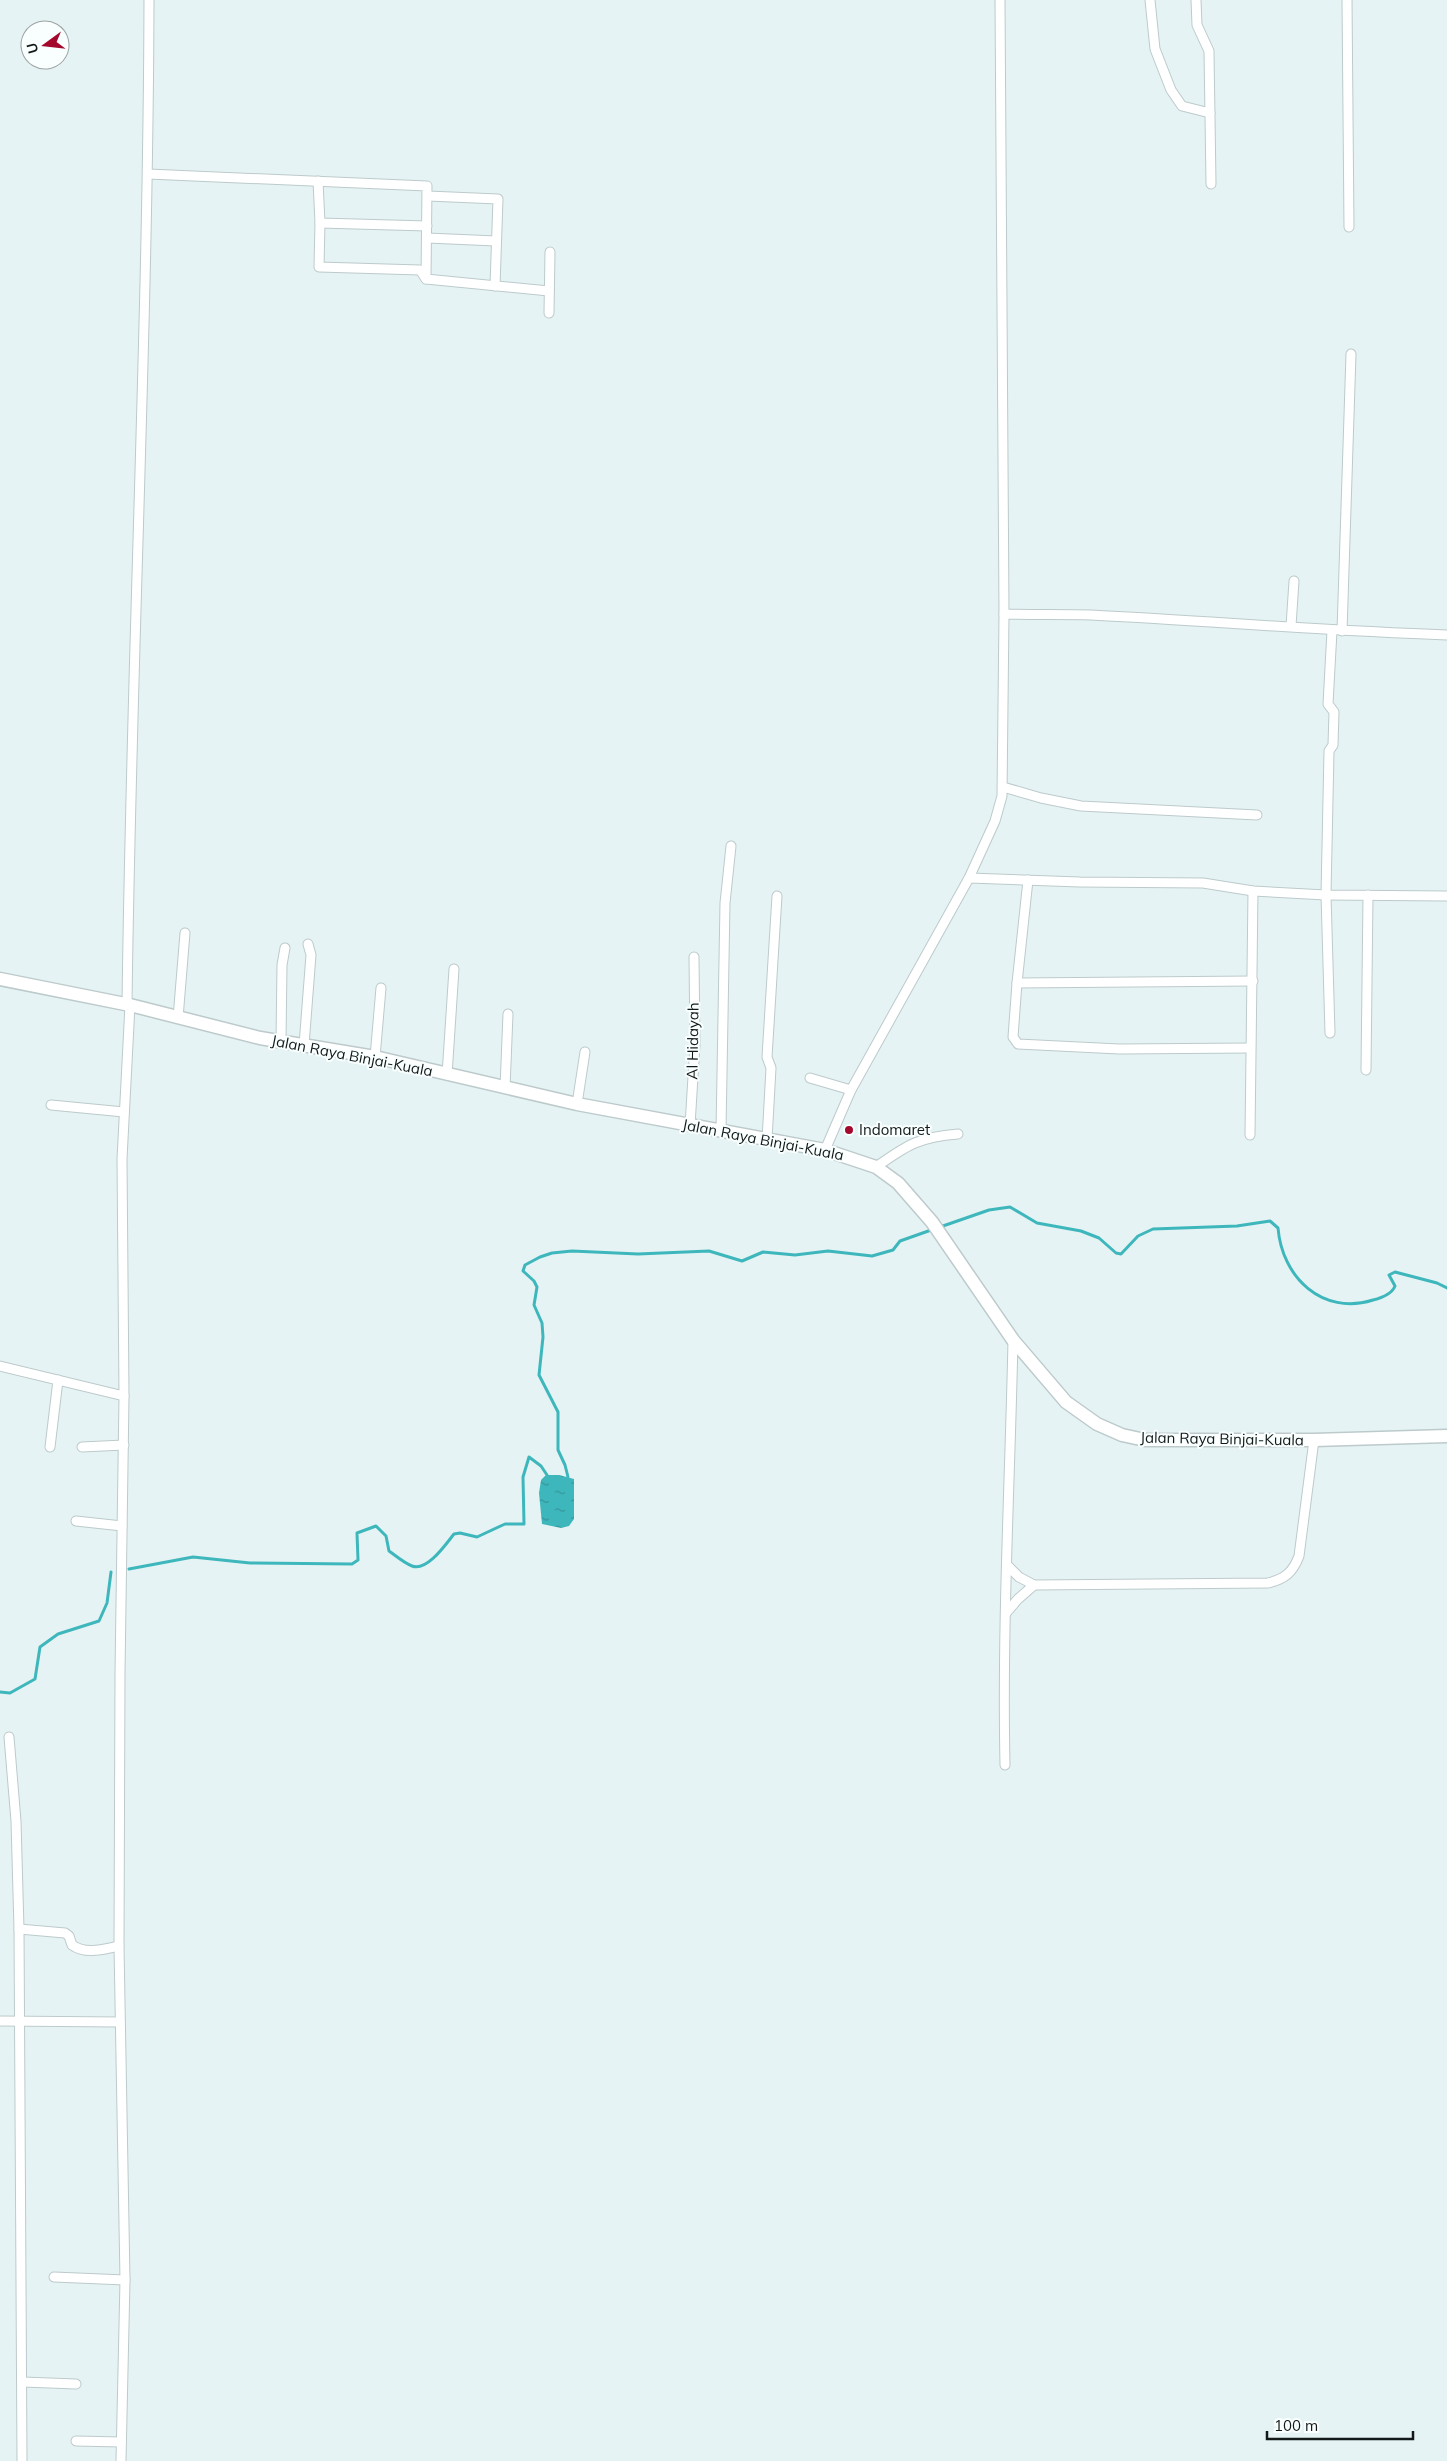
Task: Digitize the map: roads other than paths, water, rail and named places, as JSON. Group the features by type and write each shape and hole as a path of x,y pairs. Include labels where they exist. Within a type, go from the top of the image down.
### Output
{"main road":[{"name":"Jalan Raya Binjai-Kuala","path":"0,979 128,1005 280,1041 375,1057 577,1104 825,1150 876,1167 898,1183 918,1204 1013,1340 1066,1402 1096,1424 1122,1435 1145,1440 1314,1440 1447,1436"}],"street":[{"path":"121,2461 125,2280 119,1946 124,1445 124,1112 128,1005 128,843 148,174 149,0"},
{"path":"825,1150 851,1090 969,878 995,821 1003,787 1004,614 1000,0"},
{"path":"1150,0 1154,49 1171,90 1182,106 1210,113"},
{"path":"1196,0 1197,24 1209,52 1210,184"},
{"path":"1348,0 1349,227"},
{"path":"148,174 427,186 426,279"},
{"path":"318,182 320,223 319,267 420,270 426,279"},
{"path":"428,196 498,199 496,286"},
{"path":"320,223 427,226"},
{"path":"427,238 496,241"},
{"path":"548,313 550,252"},
{"path":"426,279 549,291"},
{"path":"1342,631 1351,354"},
{"path":"1291,626 1294,581"},
{"path":"1004,614 1088,615 1291,626 1332,631 1447,635"},
{"path":"1330,1033 1326,895 1329,751 1333,745 1334,712 1328,704 1332,631"},
{"path":"1003,787 1041,798 1081,806 1257,815"},
{"path":"721,1131 726,903 731,846"},
{"path":"969,878 1203,883 1253,891 1326,895 1447,896"},
{"path":"1028,880 1013,1037 1018,1044 1119,1048 1250,1048"},
{"path":"1250,1135 1253,891"},
{"path":"1366,1070 1368,895"},
{"path":"767,1140 771,1068 767,1057 777,896"},
{"path":"178,1018 185,933"},
{"path":"304,1045 311,955 308,944"},
{"path":"280,1041 282,965 286,948"},
{"name":"Al Hidayah","path":"690,1125 695,1046 694,957"},
{"path":"447,1075 454,968"},
{"path":"1017,983 1253,980"},
{"path":"375,1057 381,988"},
{"path":"505,1088 508,1014"},
{"path":"577,1104 585,1052"},
{"path":"810,1078 851,1090"},
{"path":"51,1105 124,1112"},
{"path":"876,1167 916,1141 930,1137 958,1134"},
{"path":"1005,1765 1003,1669 1013,1340"},
{"path":"0,1366 124,1396"},
{"path":"50,1447 58,1380"},
{"path":"1007,1565 1019,1577 1034,1585 1268,1583 1283,1580 1295,1567 1299,1556 1314,1440"},
{"path":"82,1447 124,1445"},
{"path":"76,1521 122,1526"},
{"path":"1006,1613 1034,1585"},
{"path":"9,1737 16,1821 19,1929 22,2461"},
{"path":"19,1929 65,1933 69,1936 72,1944 79,1948 95,1950 119,1946"},
{"path":"0,2021 120,2022"},
{"path":"54,2277 125,2280"},
{"path":"23,2382 76,2384"},
{"path":"76,2441 121,2442"}],"water":[{"path":"546,1475 559,1475 574,1479 574,1519 569,1526 561,1528 542,1524 539,1493 541,1480"}],"waterway":[{"path":"940,1227 989,1210 1010,1207 1037,1223 1081,1231 1099,1238 1116,1253 1121,1254 1138,1236 1153,1229 1237,1226 1270,1221 1278,1228 1281,1246 1287,1262 1296,1277 1322,1297 1337,1302 1354,1304 1379,1298 1394,1289 1395,1286 1389,1275 1395,1272 1437,1283 1447,1288"},
{"path":"566,1479 568,1477 565,1465 558,1450 558,1412 539,1375 543,1337 542,1323 534,1305 537,1287 534,1281 523,1271 525,1265 552,1253 572,1251 638,1254 709,1251 742,1261 763,1252 795,1255 828,1251 872,1256 893,1250 900,1241 934,1229"},
{"path":"129,1569 193,1557 250,1563 352,1564 358,1560 357,1533 376,1526 386,1536 389,1551 406,1563 418,1567 436,1556 454,1534 460,1533 477,1537 505,1524 524,1524 523,1477 529,1457 541,1466 549,1478"},
{"path":"0,1692 10,1693 35,1679 40,1647 58,1634 99,1621 107,1603 111,1572"}],"place":[{"name":"Indomaret","path":"849,1130"}]}
